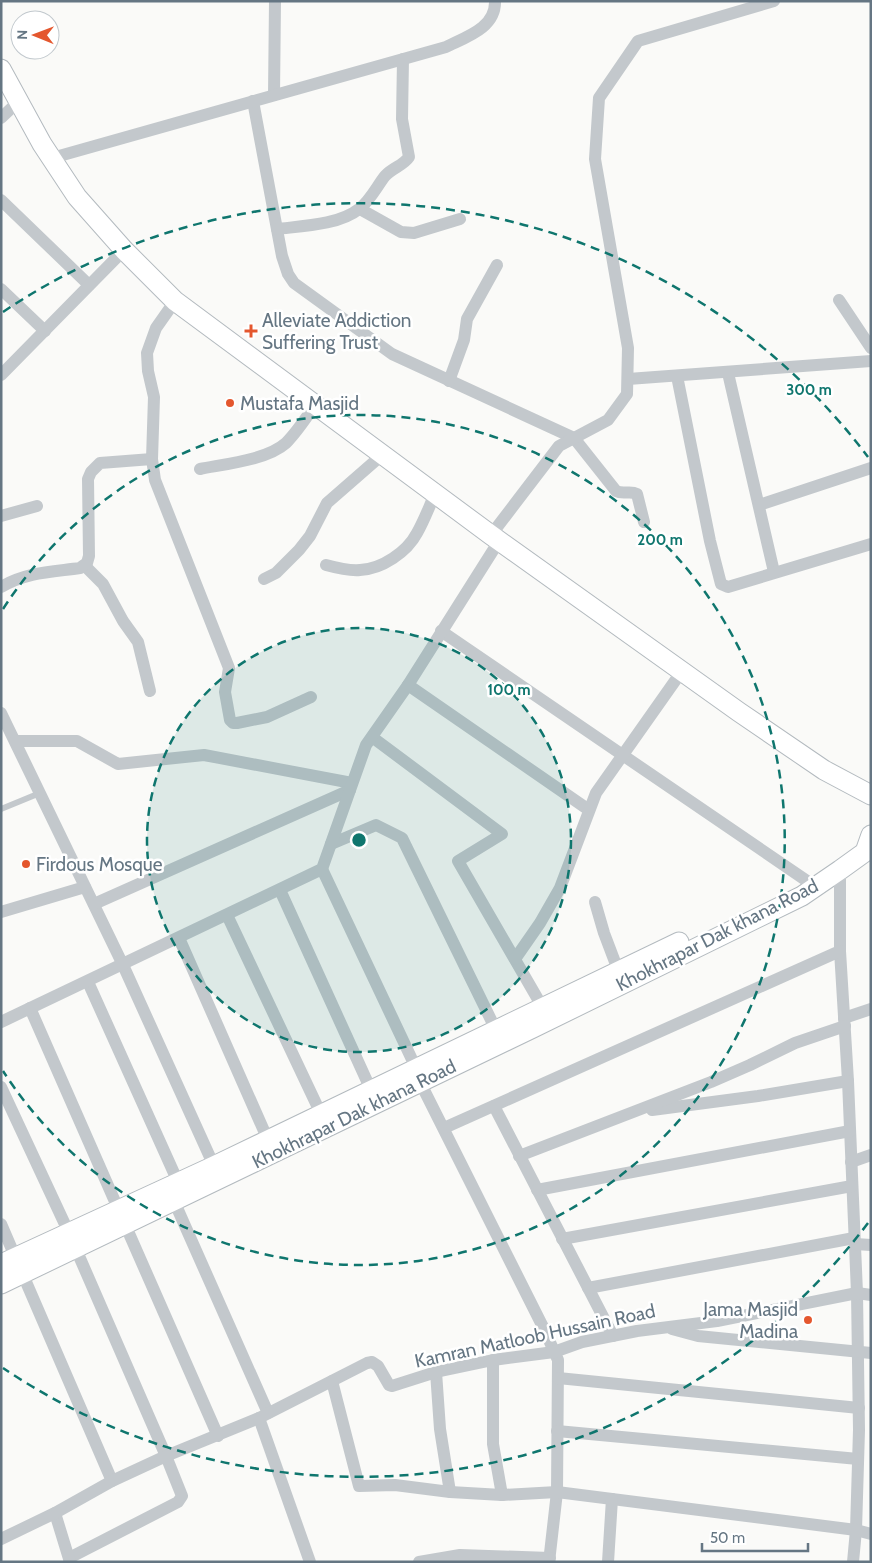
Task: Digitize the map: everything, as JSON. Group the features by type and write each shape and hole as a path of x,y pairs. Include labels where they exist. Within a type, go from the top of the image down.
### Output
{"street":[{"path":"274,95 276,1"},
{"path":"52,158 446,47 486,25 492,17 495,1"},
{"path":"1,1022 322,869 366,745 408,685 495,538 559,446 608,420 627,394 628,348 595,158 599,98 638,41 774,1"},
{"path":"277,229 319,224 348,216 360,209 387,174 405,163 409,157 402,119 403,59"},
{"path":"3,77 19,101 42,144 77,197 124,250 175,301 495,538 682,671 824,770 871,795"},
{"path":"1,118 19,101"},
{"path":"253,101 282,256 288,274 294,283 392,354 574,438 616,492 633,492 637,494 644,522"},
{"path":"1,200 89,285"},
{"path":"360,209 401,232 408,233 414,233 460,219"},
{"path":"1,375 124,250"},
{"path":"449,381 464,340 467,319 497,265"},
{"path":"1,289 45,331"},
{"path":"839,300 871,348"},
{"path":"175,301 156,328 147,352 148,372 154,397 152,459 155,480 229,668 225,692 230,720 238,723 267,718 311,696"},
{"path":"628,379 871,361"},
{"path":"728,372 774,572"},
{"path":"677,376 720,584 728,587 871,544"},
{"path":"200,468 249,458 276,450 290,438 315,406"},
{"path":"264,578 276,573 299,550 313,531 327,503 382,454"},
{"path":"85,566 89,556 88,479 91,472 100,463 152,459"},
{"path":"759,505 871,468"},
{"path":"326,565 341,569 361,570 378,566 396,556 408,546 418,533 435,494"},
{"path":"1,516 37,506"},
{"path":"1,588 17,578 27,575 85,566"},
{"path":"85,566 103,584 123,621 138,642 150,691"},
{"path":"441,631 810,883"},
{"path":"515,959 540,923 560,888 596,793 682,671"},
{"path":"408,685 589,810"},
{"path":"1,712 123,965 214,1166"},
{"path":"372,737 502,834 458,860 543,1008"},
{"path":"15,741 77,741 118,764 204,755 351,787"},
{"path":"94,904 351,787"},
{"path":"331,844 376,825 402,838 496,1030"},
{"path":"853,1562 856,1530 859,1408 864,1353 857,1293 854,1241 848,1081 840,951 840,870 865,852 871,835"},
{"path":"322,869 418,1075 558,1360 557,1492 550,1560 460,1555 419,1562"},
{"name":"Khokhrapar Dak khana Road","path":"1,1284 13,1265 122,1217 178,1182 371,1090 418,1075 496,1030 618,970 766,901 840,870"},
{"name":"Khokhrapar Dak khana Road","path":"122,1217 174,1201 418,1075 802,896 840,870"},
{"path":"1,912 85,887"},
{"path":"280,890 371,1090"},
{"path":"595,902 604,934 618,970"},
{"path":"227,915 321,1114"},
{"path":"179,938 268,1140"},
{"path":"444,1128 840,951"},
{"path":"88,982 178,1182"},
{"path":"30,1008 218,1436"},
{"path":"519,1156 750,1066 795,1043 871,1010"},
{"path":"629,1113 758,1096 848,1081"},
{"path":"1,1087 72,1240 182,1496 178,1502 69,1560 55,1513"},
{"path":"494,1106 613,1336"},
{"path":"537,1190 850,1131"},
{"path":"851,1162 871,1155"},
{"path":"562,1239 852,1186"},
{"path":"174,1201 264,1416 308,1561"},
{"path":"1,1224 13,1265 112,1481"},
{"path":"588,1288 854,1241 871,1245"},
{"name":"Kamran Matloob Hussain Road","path":"1,1539 55,1513 112,1481 166,1456 264,1416 367,1363 372,1362 378,1366 389,1385 392,1386 436,1372 493,1360 554,1352 582,1342 613,1336 717,1321 857,1293 871,1295"},
{"path":"665,1327 698,1336 864,1353"},
{"path":"493,1360 493,1444 502,1495"},
{"path":"436,1372 440,1429 450,1492"},
{"path":"558,1378 859,1408"},
{"path":"332,1381 359,1486 394,1485 450,1492 502,1495 557,1492 856,1530 871,1534"},
{"path":"557,1431 858,1459"},
{"path":"608,1562 612,1499"}],"lane":[{"path":"1,809 40,793"}],"place":[{"name":"Alleviate Addiction Suffering Trust","path":"251,331"},
{"name":"Mustafa Masjid","path":"230,403"},
{"name":"Firdous Mosque","path":"26,864"},
{"name":"Jama Masjid Madina","path":"808,1320"}]}
